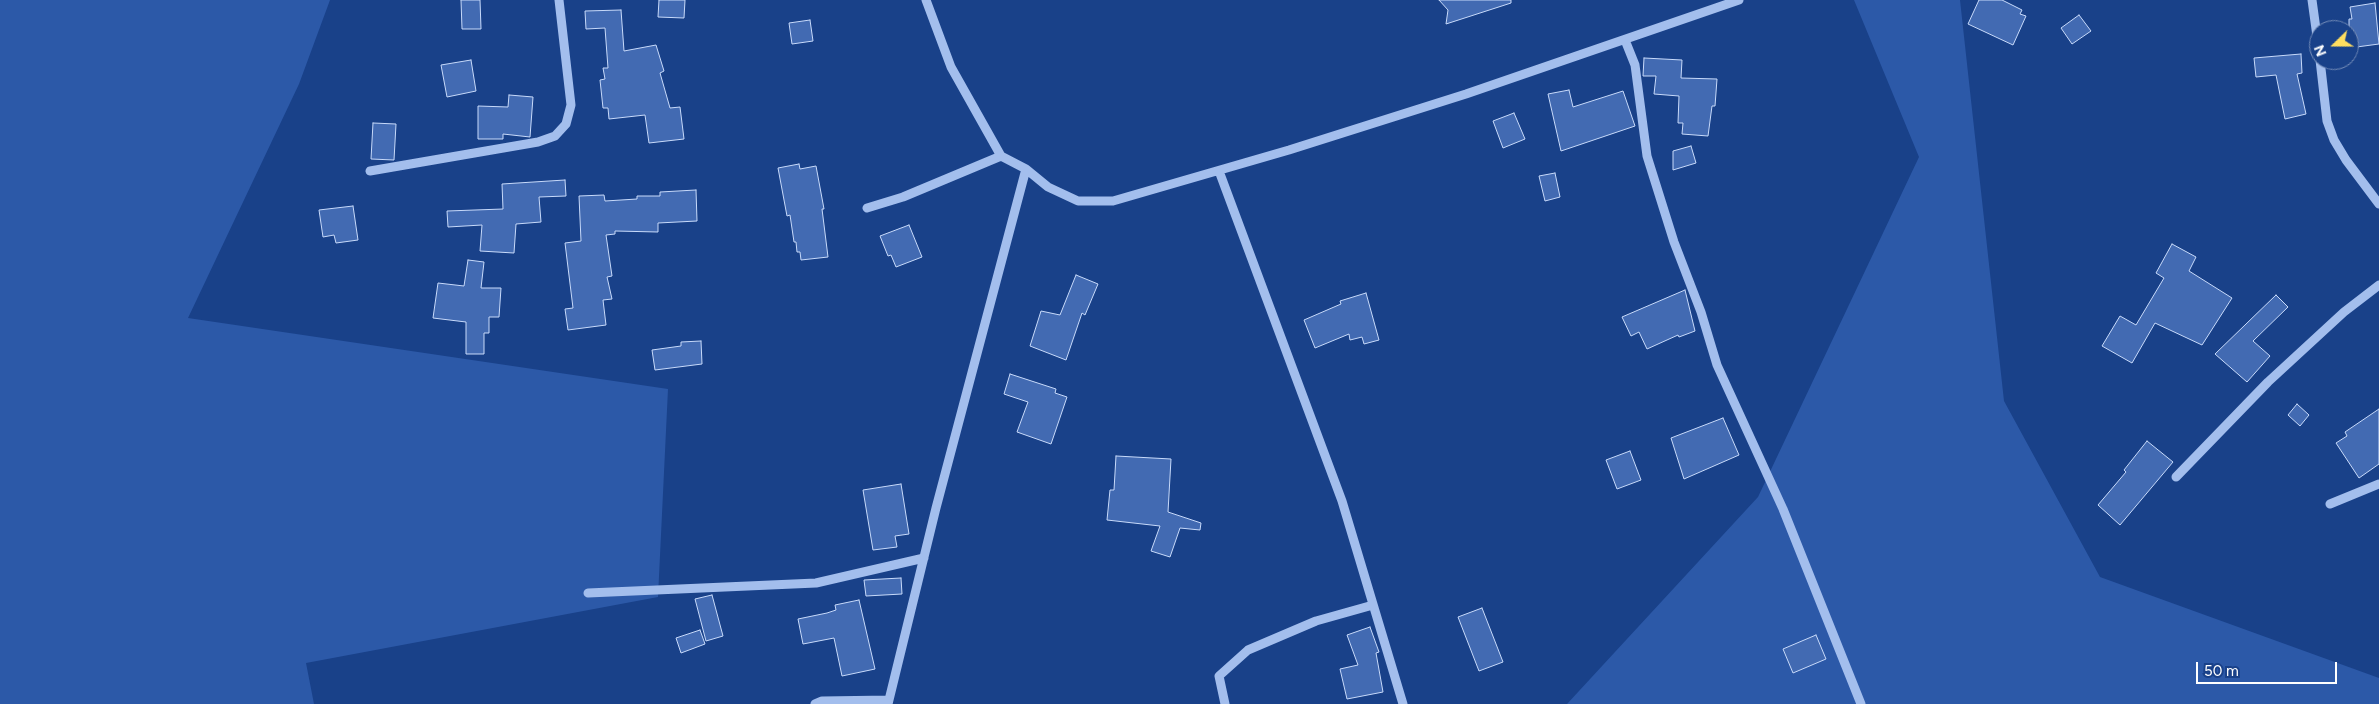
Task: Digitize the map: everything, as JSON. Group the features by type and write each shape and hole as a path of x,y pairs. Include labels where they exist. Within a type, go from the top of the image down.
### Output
{"street":[{"path":"370,171 538,142 555,136 566,124 571,106 559,0"},
{"path":"926,0 950,67 1001,156 1026,169 1048,187 1078,201 1113,201 1219,171 1466,94 1740,0"},
{"path":"2312,0 2315,20"},
{"path":"1625,40 1634,65 1647,156 1674,242 1701,312 1717,365 1783,509 1861,704"},
{"path":"2321,70 2327,121 2334,140 2355,173 2379,204"},
{"path":"867,208 903,197 1001,156"},
{"path":"815,704 822,701 889,702 924,558 1026,169"},
{"path":"1219,171 1342,501 1403,704"},
{"path":"2176,477 2268,382 2344,312 2379,285"},
{"path":"2330,504 2379,484"},
{"path":"588,593 816,583 924,558"},
{"path":"1225,704 1219,676 1248,650 1316,620 1373,605"}],"shaded area":[{"path":"0,0 330,0 299,84 188,318 668,389 658,597 306,663 314,704 0,704"},
{"path":"1854,0 1960,0 2004,401 2100,577 2379,678 2379,704 1567,704 1758,497 1919,157"}],"building":[{"path":"461,0 480,0 481,29 462,29"},
{"path":"659,0 685,0 684,18 658,17"},
{"path":"1439,0 1511,0 1511,3 1446,24 1448,10"},
{"path":"1979,0 2002,0 2022,10 2020,14 2026,16 2013,45 1968,24"},
{"path":"2375,3 2379,44 2359,47 2359,20 2349,20 2352,19 2350,7"},
{"path":"621,10 624,51 656,45 664,71 660,73 670,108 680,107 684,139 649,143 645,115 609,119 608,108 603,108 600,80 605,79 603,68 608,68 605,28 586,29 585,11"},
{"path":"2079,15 2091,31 2072,44 2061,28"},
{"path":"810,20 813,41 792,44 789,23"},
{"path":"2301,54 2302,73 2297,74 2306,114 2285,119 2276,75 2256,77 2254,58"},
{"path":"1644,58 1682,60 1681,78 1717,79 1715,106 1712,106 1708,136 1682,134 1683,123 1678,123 1679,96 1654,94 1656,76 1643,76"},
{"path":"471,60 476,91 447,97 441,65"},
{"path":"1569,90 1573,107 1623,91 1635,126 1561,151 1548,94"},
{"path":"509,95 533,97 530,137 503,134 503,139 478,139 478,106 508,107"},
{"path":"1514,113 1525,139 1503,148 1493,121"},
{"path":"373,123 396,124 394,160 371,159"},
{"path":"1691,146 1696,163 1673,170 1673,151"},
{"path":"799,164 800,169 816,166 824,209 822,209 828,257 801,260 800,252 797,252 790,215 787,216 778,168"},
{"path":"1555,173 1560,197 1545,201 1539,176"},
{"path":"565,180 566,196 539,197 541,222 516,224 514,253 480,251 482,225 448,227 447,211 503,209 502,184"},
{"path":"696,190 697,221 658,223 658,232 615,231 615,234 606,235 612,276 607,277 612,299 603,300 606,325 568,330 565,309 573,308 565,243 581,241 579,196 604,195 605,201 637,199 637,196 660,196 660,192"},
{"path":"353,206 358,240 336,243 334,235 323,237 319,210"},
{"path":"909,225 922,257 896,267 891,255 888,256 880,236"},
{"path":"2172,244 2196,257 2189,271 2232,298 2202,345 2155,323 2132,363 2102,346 2120,316 2136,325 2164,278 2156,273"},
{"path":"468,260 484,262 481,288 501,288 499,317 489,317 489,333 484,333 484,354 466,354 466,322 433,318 438,283 464,286"},
{"path":"1076,275 1098,284 1085,315 1082,313 1066,360 1030,346 1041,311 1060,315"},
{"path":"1685,290 1695,331 1679,337 1678,335 1647,349 1639,332 1631,336 1622,317"},
{"path":"1366,293 1379,340 1364,344 1362,337 1350,340 1349,334 1315,348 1304,320 1341,304 1340,301"},
{"path":"2276,295 2288,307 2253,341 2270,356 2247,382 2215,354"},
{"path":"701,341 702,364 655,370 652,350 681,346 681,342"},
{"path":"1010,374 1056,389 1055,393 1067,397 1051,444 1017,432 1028,402 1004,394"},
{"path":"2297,404 2309,415 2300,426 2288,415"},
{"path":"2379,409 2379,464 2359,478 2336,443 2347,436 2345,432"},
{"path":"1723,418 1739,455 1684,479 1671,438"},
{"path":"2147,441 2173,462 2120,525 2098,505 2126,472 2124,470"},
{"path":"1630,451 1641,480 1617,489 1606,460"},
{"path":"1116,456 1171,459 1168,512 1201,523 1200,530 1180,528 1170,557 1151,551 1160,526 1107,520 1110,490 1114,490"},
{"path":"901,484 909,534 895,536 897,547 873,550 863,490"},
{"path":"901,578 902,594 866,596 864,580"},
{"path":"712,595 723,636 706,641 695,599"},
{"path":"859,600 875,669 842,676 834,638 803,644 798,619 827,613 836,610 835,605"},
{"path":"1482,608 1503,662 1479,671 1458,617"},
{"path":"1370,627 1379,652 1376,653 1383,692 1347,699 1340,669 1358,665 1347,635"},
{"path":"700,630 705,644 681,653 676,638"},
{"path":"1816,635 1826,659 1793,673 1783,649"}]}
